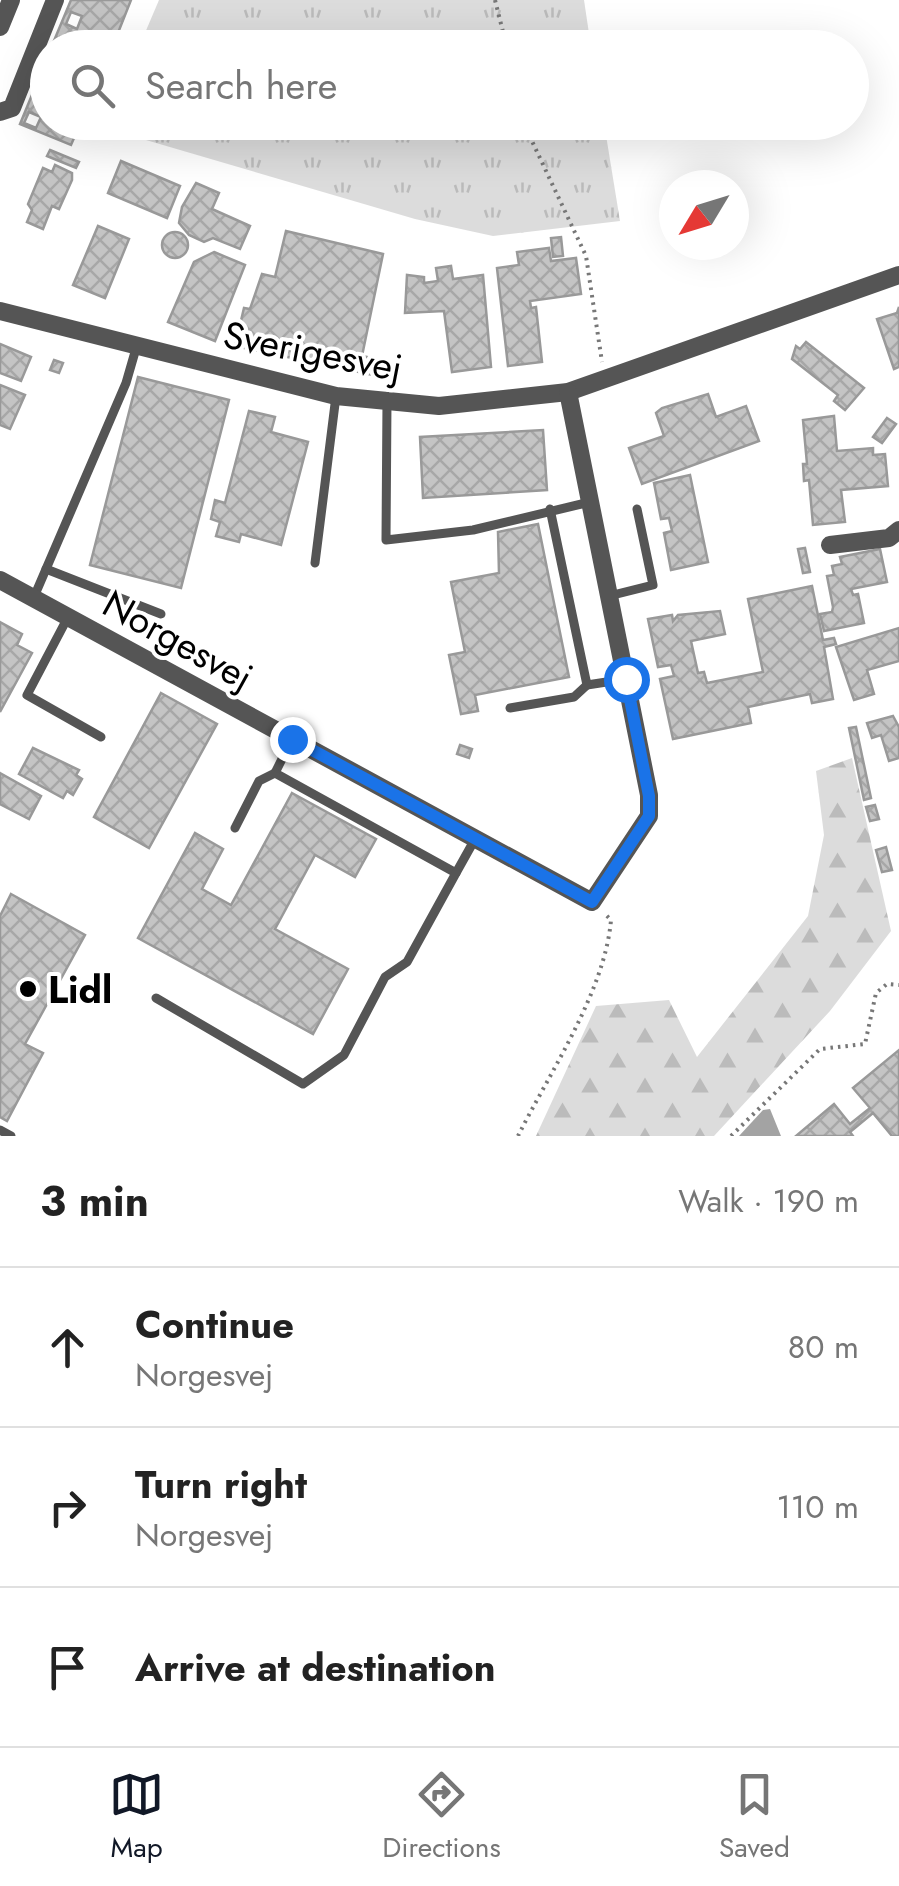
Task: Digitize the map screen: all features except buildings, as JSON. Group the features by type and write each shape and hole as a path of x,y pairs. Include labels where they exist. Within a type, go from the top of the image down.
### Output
{"street":[{"path":"0,27 11,0"},
{"path":"43,30 55,0"},
{"path":"0,112 12,108 30,63"},
{"name":"Sverigesvej","path":"0,311 336,396 455,405 568,392 899,275"},
{"path":"568,392 649,796 649,816 592,902"},
{"path":"830,545 889,538 899,530"},
{"name":"Norgesvej","path":"0,580 592,902"}],"lane":[{"path":"34,598 126,383 137,346"},
{"path":"316,563 336,396"},
{"path":"388,401 386,540 473,530 590,502"},
{"path":"550,509 587,685"},
{"path":"609,596 653,585 637,510"},
{"path":"46,569 161,614"},
{"path":"68,617 27,696 101,737"},
{"path":"510,708 574,697 587,685 626,679"},
{"path":"234,828 258,782 274,772 292,739"},
{"path":"274,772 456,873"},
{"path":"156,998 303,1084 344,1055 385,977 407,962 476,838"},
{"path":"0,1130 11,1136"}],"path":[{"path":"495,0 502,30"},
{"path":"531,140 586,256 604,381"},
{"path":"518,1136 609,946 611,920 592,902"},
{"path":"732,1136 820,1048 865,1044 876,993 887,984 899,984"}],"green space":[{"path":"159,0 584,0 588,30 146,30"},
{"path":"146,140 607,140 620,221 493,236 415,219"},
{"path":"852,758 891,931 830,1011 714,1136 536,1136 596,1006 669,1000 697,1057 808,916 824,835 816,771"}],"shaded area":[{"path":"770,1109 781,1136 739,1136 763,1110"}],"place":[{"name":"Lidl","path":"28,989"}],"route":[{"path":"292,739 592,902 649,816 649,796 626,679"}]}
